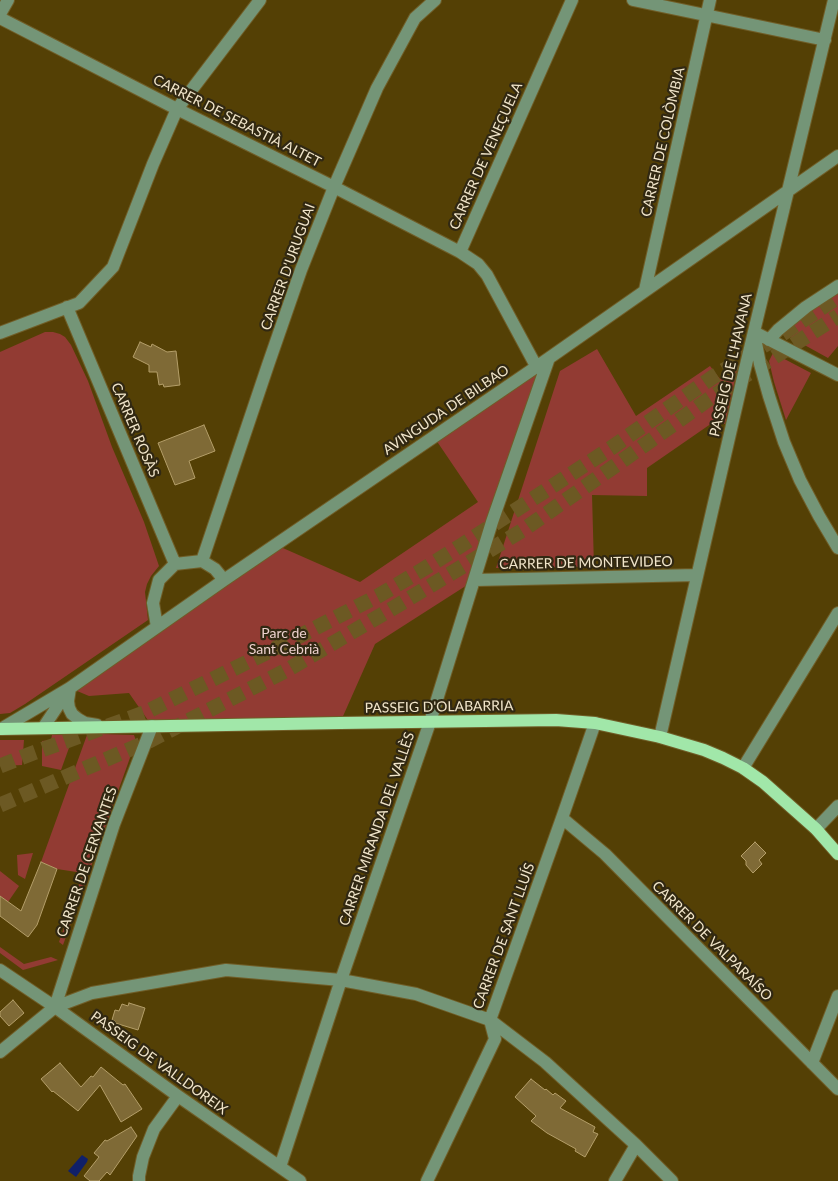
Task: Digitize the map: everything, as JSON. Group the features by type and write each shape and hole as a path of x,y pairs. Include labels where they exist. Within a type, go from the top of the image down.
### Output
{"main road":[{"name":"PASSEIG D'OLABARRIA","path":"1,729 556,720 595,723 660,737 704,750 743,768 763,782 816,830 838,854"}],"street":[{"path":"0,14 8,0"},
{"path":"0,333 79,303 113,267 153,164 177,109 260,0"},
{"name":"CARRER D'URUGUAI","path":"202,561 301,270 334,187 377,88 415,18 435,0"},
{"name":"CARRER DE VENEÇUELA","path":"536,366 487,275 478,264 460,252 572,0"},
{"path":"633,0 825,40"},
{"name":"CARRER DE COLÒMBIA","path":"645,290 710,0"},
{"name":"PASSEIG DE L'HAVANA","path":"660,737 754,332 834,0"},
{"name":"CARRER DE SEBASTIÀ ALTET","path":"0,18 460,252"},
{"name":"AVINGUDA DE BILBAO","path":"1,729 70,688 838,156"},
{"path":"769,340 806,307 838,286"},
{"name":"CARRER ROSÀS","path":"68,307 175,564"},
{"path":"754,332 838,375"},
{"path":"754,332 768,396 784,442 800,480 838,548"},
{"name":"CARRER MIRANDA DEL VALLÈS","path":"280,1167 341,980 430,722 492,522 549,358"},
{"path":"158,627 153,603 159,580 175,564 202,561 214,569 224,580"},
{"name":"CARRER DE MONTEVIDEO","path":"475,580 697,575"},
{"path":"743,768 838,613"},
{"path":"70,688 68,701 72,714 85,723 110,727"},
{"path":"43,728 70,688"},
{"name":"CARRER DE SANT LLUÍS","path":"427,1181 495,1040 490,1020 595,723"},
{"name":"CARRER DE CERVANTES","path":"54,1008 114,824 152,726"},
{"path":"816,830 838,806"},
{"name":"CARRER DE VALPARAÍSO","path":"562,818 605,854 838,1089"},
{"name":"PASSEIG DE VALLDOREIX","path":"0,970 300,1181"},
{"path":"0,1052 54,1008 92,993 226,970 341,980 416,994 490,1020 545,1062 636,1145 672,1181"},
{"path":"812,1063 838,996"},
{"path":"139,1181 143,1157 151,1135 178,1096"},
{"path":"615,1181 636,1145"}],"green space":[{"path":"838,292 838,346 828,358 781,332"},
{"path":"45,332 60,334 71,345 88,381 112,447 144,522 159,566 151,576 145,592 148,620 25,704 10,713 0,714 0,352"},
{"path":"597,349 636,416 710,366 720,379 738,366 725,424 715,421 647,468 647,496 592,495 594,567 496,568 560,371"},
{"path":"773,353 811,373 786,420 769,361"},
{"name":"Parc de Sant Cebrià","path":"542,363 475,580 375,644 340,723 152,726 129,693 89,696 70,688 276,545 360,582 478,502 434,437"},
{"path":"74,734 61,770 42,766 42,741 51,740 52,735"},
{"path":"87,735 134,735 136,741 63,945 59,942 83,873 57,869 41,862"},
{"path":"0,740 24,740 22,765 0,766"},
{"path":"33,853 25,879 18,875 17,855"},
{"path":"0,871 19,886 8,902 0,896"},
{"path":"0,947 24,964 51,957 58,960 23,970 0,953"}],"shaded area":[{"path":"82,1155 88,1159 76,1177 68,1171"}],"building":[{"path":"140,342 151,347 152,344 167,352 176,351 180,385 164,387 163,384 159,385 157,372 149,372 149,365 133,357"},
{"path":"204,425 215,451 189,461 195,478 175,485 158,443"},
{"path":"755,842 766,853 759,860 762,864 753,873 741,856"},
{"path":"41,862 57,869 37,925 28,937 0,916 0,896 21,911"},
{"path":"13,1000 24,1013 9,1026 0,1016 0,1012"},
{"path":"129,1003 145,1008 138,1030 115,1023 112,1020 115,1010 119,1011 122,1004 128,1006"},
{"path":"60,1063 81,1087 101,1067 123,1085 125,1084 142,1109 121,1122 100,1085 78,1111 52,1092 41,1079"},
{"path":"531,1079 545,1090 553,1095 555,1093 566,1101 560,1108 595,1127 593,1132 598,1134 585,1157 575,1151 576,1149 547,1133 531,1121 536,1116 515,1097"},
{"path":"131,1127 137,1136 110,1175 107,1172 99,1181 90,1181 84,1176 99,1157 94,1153 105,1140 107,1141"}],"tunnel":[{"path":"0,766 144,713 378,596 462,545 611,448 713,377 838,297"},
{"path":"0,805 149,741 287,670 523,530 709,399 838,316"}]}
